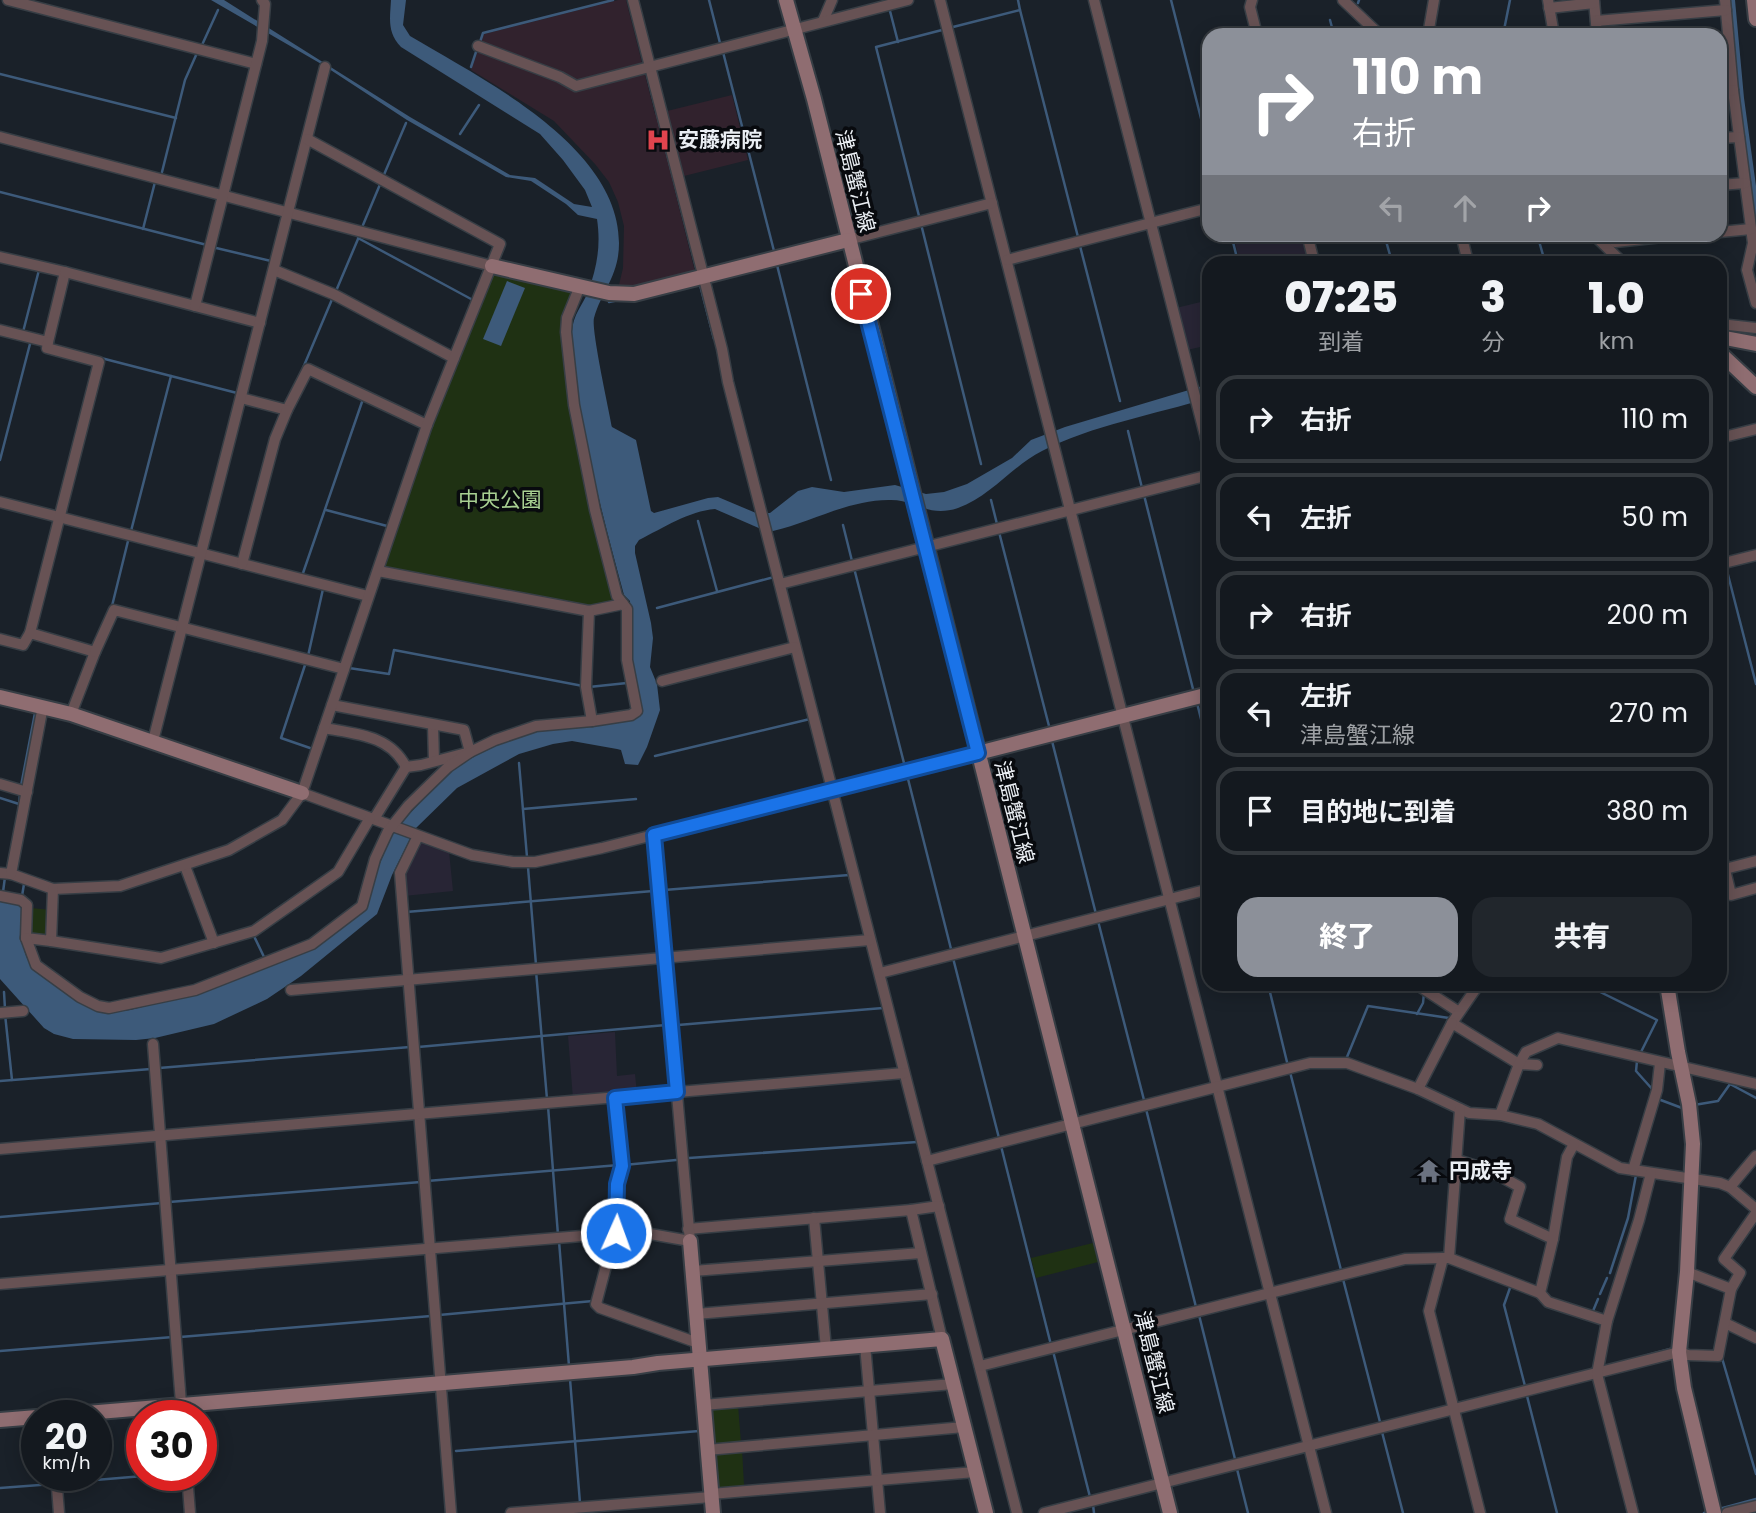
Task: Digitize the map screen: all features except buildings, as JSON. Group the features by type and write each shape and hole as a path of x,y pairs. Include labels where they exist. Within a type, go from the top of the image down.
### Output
{"street":[{"path":"8,0 256,64"},
{"path":"195,306 262,41 265,4 262,0"},
{"path":"633,0 700,277 780,583 868,940 880,973 901,1073 927,1161 936,1207 1017,1513"},
{"name":"津島蟹江線","path":"786,0 814,99 1170,1513"},
{"path":"823,21 832,0"},
{"path":"478,47 560,77 576,86 908,0"},
{"path":"940,0 1326,1513"},
{"path":"1094,0 1202,422"},
{"path":"1252,0 1250,7 1255,28"},
{"path":"1343,0 1373,28"},
{"path":"1428,28 1434,0"},
{"path":"1754,0 1756,19"},
{"path":"1553,28 1549,4 1594,1 1596,28"},
{"path":"1596,22 1726,5 1726,28"},
{"path":"1727,61 1753,243 1748,270 1756,303"},
{"path":"153,741 325,68"},
{"path":"1727,90 1733,90"},
{"path":"0,137 492,265 610,293 634,294 992,203"},
{"path":"1727,138 1739,137"},
{"path":"4,874 53,889 120,886 229,850 282,820 302,793 427,425 500,244 307,139"},
{"path":"1727,184 1745,183"},
{"path":"1007,260 1202,210"},
{"path":"1727,231 1751,229"},
{"path":"0,257 260,323"},
{"path":"274,270 334,294 454,358"},
{"path":"0,639 23,645 30,633 99,362 47,348 65,272"},
{"path":"26,938 161,958 254,931 338,872 406,767 470,752 536,726 631,715 637,710 627,660 627,609 617,597 573,405 567,318 584,287"},
{"path":"1727,325 1756,328"},
{"path":"0,330 48,342"},
{"path":"1727,338 1756,344"},
{"path":"1727,360 1756,387"},
{"path":"242,564 275,439 307,369 427,425"},
{"path":"241,398 287,410"},
{"path":"1198,405 1202,404"},
{"path":"1727,436 1756,429"},
{"path":"780,583 1202,477"},
{"path":"0,502 368,596"},
{"path":"1727,562 1756,555"},
{"path":"377,571 589,611 623,604"},
{"path":"71,713 94,652 114,610 344,668"},
{"path":"589,611 586,687 592,721"},
{"path":"30,633 94,652"},
{"path":"662,681 795,646"},
{"path":"0,697 71,713 482,857 535,862 579,854 1202,696"},
{"path":"332,705 464,730 470,752"},
{"path":"0,881 26,792 43,706"},
{"path":"433,725 434,761"},
{"path":"324,728 379,738 406,767"},
{"path":"0,895 21,900 27,905 26,938 36,964 79,997 97,1006 121,1006 195,990 301,950 321,939 362,906 375,859 393,826 408,806 449,766 470,752"},
{"path":"0,784 26,792"},
{"path":"654,835 713,1513"},
{"path":"416,836 400,873 451,1513"},
{"path":"1727,868 1756,861"},
{"path":"185,866 214,943"},
{"path":"1727,882 1731,895 1756,888"},
{"path":"51,942 53,889"},
{"path":"880,973 1202,891"},
{"path":"291,990 868,940"},
{"path":"1427,991 1459,1012"},
{"path":"1418,1089 1451,1023 1474,991"},
{"path":"1668,991 1692,1121 1693,1177 1679,1352 1684,1388 1714,1513"},
{"path":"0,1013 23,1011"},
{"path":"1451,1023 1519,1063 1537,1065"},
{"path":"1500,1115 1519,1063 1526,1052 1558,1038 1756,1084"},
{"path":"153,1044 180,1400"},
{"path":"927,1161 1322,1061 1347,1063 1418,1089 1469,1113 1500,1115 1538,1124 1620,1168 1693,1177 1730,1187 1756,1211 1724,1259 1740,1273 1731,1289 1718,1356 1679,1352 1044,1513"},
{"path":"1633,1170 1657,1090 1660,1063"},
{"path":"0,1149 901,1073"},
{"path":"615,1098 622,1166 617,1184 617,1228 596,1304 600,1308 698,1343"},
{"path":"1460,1109 1446,1258 1429,1311 1480,1513"},
{"path":"1540,1293 1553,1239 1567,1157 1574,1144"},
{"path":"1730,1187 1756,1156"},
{"path":"1457,1160 1489,1170 1520,1187 1510,1219 1553,1239"},
{"path":"1633,1513 1597,1374 1607,1321 1651,1173"},
{"path":"0,1284 594,1235 617,1228 689,1235 814,1218 936,1207"},
{"path":"911,1209 986,1513"},
{"path":"814,1218 826,1349"},
{"path":"693,1271 921,1253"},
{"path":"980,1366 1405,1259 1446,1258 1540,1293 1548,1302 1607,1321"},
{"path":"1687,1272 1731,1289"},
{"path":"696,1314 932,1294"},
{"path":"1725,1323 1756,1338"},
{"path":"217,1406 700,1359 942,1339"},
{"path":"865,1345 880,1513"},
{"path":"703,1405 953,1384"},
{"path":"0,1420 21,1418"},
{"path":"707,1450 964,1427"},
{"path":"511,1513 975,1472"},
{"path":"57,1491 59,1513"},
{"path":"188,1491 190,1513"},
{"path":"1727,1513 1756,1506"}],"shaded area":[{"name":"安藤病院","path":"626,0 655,114 732,95 748,160 672,179 695,272 636,286 619,285 623,268 624,226 609,182 554,121 471,70 484,34"},
{"path":"1235,242 1306,242 1309,256 1238,256"},
{"path":"1202,302 1202,347 1187,350 1176,308"},
{"path":"420,841 449,851 453,891 404,896 402,878"},
{"path":"615,1032 617,1076 635,1074 637,1094 573,1099 568,1036"}],"green space":[{"name":"中央公園","path":"493,273 573,290 563,332 616,599 614,602 590,608 384,570 383,566 435,412"},
{"path":"31,908 51,910 49,937 30,934"},
{"path":"1093,1243 1098,1262 1036,1278 1031,1258"},
{"path":"738,1405 741,1443 719,1445 713,1441 711,1411 714,1406"},
{"path":"742,1449 744,1485 722,1488 717,1485 715,1455 718,1451"}],"water":[{"path":"211,0 224,0 410,117 510,175 535,178 574,204 592,207 585,190 540,134 401,47 391,31 391,0 406,0 403,25 410,36 508,95 542,119 572,146 596,176 613,208 619,243 613,274 594,318 595,337 612,427 636,440 651,511 654,513 718,497 756,513 770,513 798,491 812,487 844,492 895,485 926,494 944,492 967,484 1012,458 1031,440 1065,427 1202,386 1202,400 1102,427 1061,442 1031,457 980,497 948,511 930,510 900,501 876,501 846,507 773,531 761,529 715,509 686,517 639,540 635,553 651,623 653,638 650,667 657,684 660,710 638,765 625,764 621,750 572,741 519,754 457,788 415,829 392,875 377,914 301,976 267,999 214,1024 155,1038 73,1039 54,1034 44,1028 0,979 0,899 21,904 25,910 24,948 34,969 68,995 96,1011 105,1013 130,1010 208,991 259,968 298,955 328,939 366,909 375,875 393,832 446,774 463,762 510,739 528,734 552,728 635,719 641,714 631,656 630,601 624,595 595,484 572,352 574,320 588,292 596,265 599,238 597,219 578,215 531,181 506,177 407,120 323,65"},
{"path":"1728,0 1735,0 1756,186 1756,232 1737,99"},
{"path":"507,281 525,288 501,346 483,339"}],"waterway":[{"path":"480,42 483,33 613,0"},
{"path":"709,0 720,43"},
{"path":"953,27 1020,10 1018,0"},
{"path":"1171,0 1202,122"},
{"path":"1504,28 1510,0"},
{"path":"202,45 218,10"},
{"path":"1020,10 1078,237"},
{"path":"890,11 898,42"},
{"path":"1330,20 1332,28"},
{"path":"919,216 876,47 942,30"},
{"path":"471,67 477,49"},
{"path":"723,52 774,251"},
{"path":"162,172 185,80 197,53"},
{"path":"646,71 697,271"},
{"path":"0,74 176,118"},
{"path":"460,134 479,105"},
{"path":"383,177 406,123"},
{"path":"143,229 155,182"},
{"path":"363,225 381,182"},
{"path":"0,192 207,245"},
{"path":"922,228 981,464"},
{"path":"358,238 471,299"},
{"path":"336,291 358,239"},
{"path":"1233,242 1236,256"},
{"path":"1386,242 1390,256"},
{"path":"1539,242 1543,256"},
{"path":"1080,246 1120,401"},
{"path":"212,247 271,261 272,258"},
{"path":"777,265 831,480"},
{"path":"23,332 39,270 37,269"},
{"path":"699,281 714,339"},
{"path":"303,368 333,297"},
{"path":"609,302 619,300"},
{"path":"0,460 31,340"},
{"path":"101,358 237,393"},
{"path":"131,531 171,376"},
{"path":"302,576 363,399"},
{"path":"1128,431 1142,488"},
{"path":"1144,495 1193,689"},
{"path":"991,500 997,524"},
{"path":"326,510 387,526"},
{"path":"698,521 717,591"},
{"path":"843,525 852,561"},
{"path":"999,532 1049,726"},
{"path":"112,606 128,541"},
{"path":"854,568 905,767"},
{"path":"1727,571 1756,684"},
{"path":"657,608 774,577"},
{"path":"308,656 323,589"},
{"path":"349,668 389,674 394,650 583,686"},
{"path":"306,662 281,738 310,748"},
{"path":"589,687 627,683"},
{"path":"1197,703 1202,723"},
{"path":"21,786 34,711"},
{"path":"655,756 810,719"},
{"path":"1052,741 1096,914"},
{"path":"519,763 527,857"},
{"path":"907,775 951,949"},
{"path":"19,808 20,793"},
{"path":"0,798 19,804"},
{"path":"523,809 636,799"},
{"path":"846,863 851,883"},
{"path":"528,867 536,965"},
{"path":"664,890 849,875"},
{"path":"3,892 5,877"},
{"path":"22,896 24,884"},
{"path":"406,912 653,891"},
{"path":"1098,921 1144,1100"},
{"path":"253,934 265,959"},
{"path":"953,958 999,1138"},
{"path":"536,971 547,1099"},
{"path":"1270,991 1287,1062"},
{"path":"1598,991 1657,1020 1641,1052"},
{"path":"4,992 5,1009"},
{"path":"1417,1014 1423,1003 1424,993"},
{"path":"1347,1057 1368,1006 1449,1018"},
{"path":"678,1025 883,1008"},
{"path":"5,1014 12,1080"},
{"path":"418,1047 666,1025"},
{"path":"159,1068 410,1047"},
{"path":"1637,1061 1636,1071 1653,1090"},
{"path":"0,1081 151,1069"},
{"path":"1290,1072 1341,1270"},
{"path":"1694,1105 1718,1101 1730,1084 1756,1098"},
{"path":"1658,1099 1682,1108"},
{"path":"548,1106 558,1235"},
{"path":"1146,1109 1196,1307"},
{"path":"910,1113 920,1151"},
{"path":"689,1158 917,1142"},
{"path":"1001,1146 1051,1345"},
{"path":"624,1165 676,1160"},
{"path":"427,1181 619,1165"},
{"path":"1610,1273 1628,1218 1636,1175"},
{"path":"169,1202 421,1182"},
{"path":"0,1217 162,1203"},
{"path":"559,1241 569,1366"},
{"path":"1600,1294 1607,1278"},
{"path":"1343,1279 1380,1422"},
{"path":"1511,1285 1504,1305 1525,1386"},
{"path":"1593,1311 1598,1299"},
{"path":"439,1315 593,1301"},
{"path":"1199,1315 1235,1459"},
{"path":"180,1337 431,1316"},
{"path":"0,1351 173,1337"},
{"path":"1626,1361 1670,1349"},
{"path":"1053,1351 1090,1497"},
{"path":"1722,1358 1756,1474"},
{"path":"570,1379 580,1503"},
{"path":"1527,1396 1557,1513"},
{"path":"456,1451 699,1431"},
{"path":"1382,1432 1403,1513"},
{"path":"1237,1469 1248,1513"},
{"path":"112,1479 126,1477"},
{"path":"0,1488 21,1486"},
{"path":"1703,1498 1707,1512 1704,1513"},
{"path":"1719,1509 1756,1499"},
{"path":"1093,1505 1094,1513"}],"place":[{"name":"安藤病院","path":"658,140"},
{"name":"円成寺","path":"1429,1171"}],"route":[{"path":"616,1233 617,1184 622,1166 615,1098 677,1092 654,835 978,753 861,294"}]}
